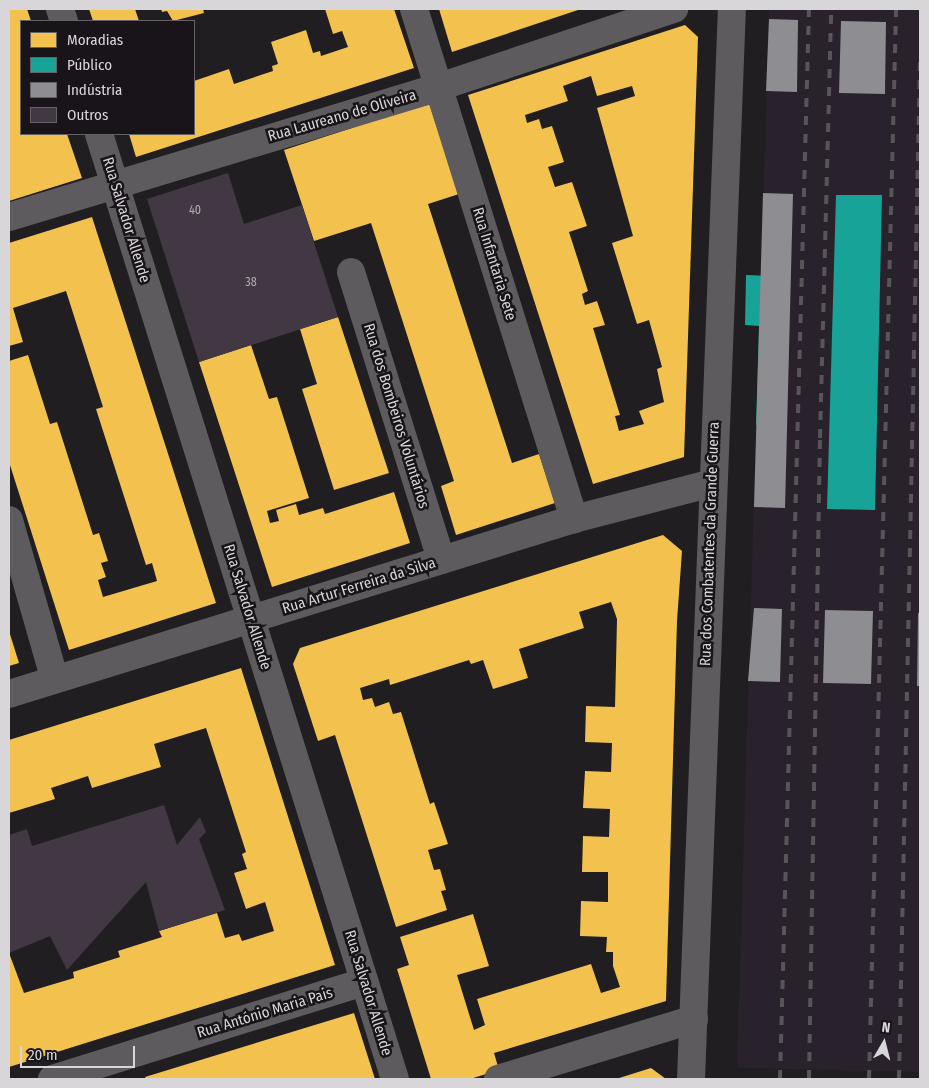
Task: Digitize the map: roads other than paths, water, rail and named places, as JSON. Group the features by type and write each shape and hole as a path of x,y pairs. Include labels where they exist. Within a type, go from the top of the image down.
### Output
{"street":[{"name":"Rua Infantaria Sete","path":"414,9 574,520"},
{"name":"Rua Laureano de Oliveira","path":"9,217 114,183 439,87 674,9"},
{"name":"Rua dos Combatentes da Grande Guerra","path":"691,1079 712,483 732,9"},
{"name":"Rua Salvador Allende","path":"99,135 395,1079"},
{"name":"Rua dos Bombeiros Voluntários","path":"351,272 441,560"},
{"name":"Rua Artur Ferreira da Silva","path":"9,694 574,520 712,483"},
{"path":"9,520 55,680"},
{"name":"Rua António Maria Pais","path":"52,1079 111,1070 364,982"},
{"path":"498,1079 694,1019"}],"railway":[{"path":"780,1079 809,9"},
{"path":"809,1079 820,438 831,9"},
{"path":"869,1079 896,9"},
{"path":"899,1079 920,62"}]}
